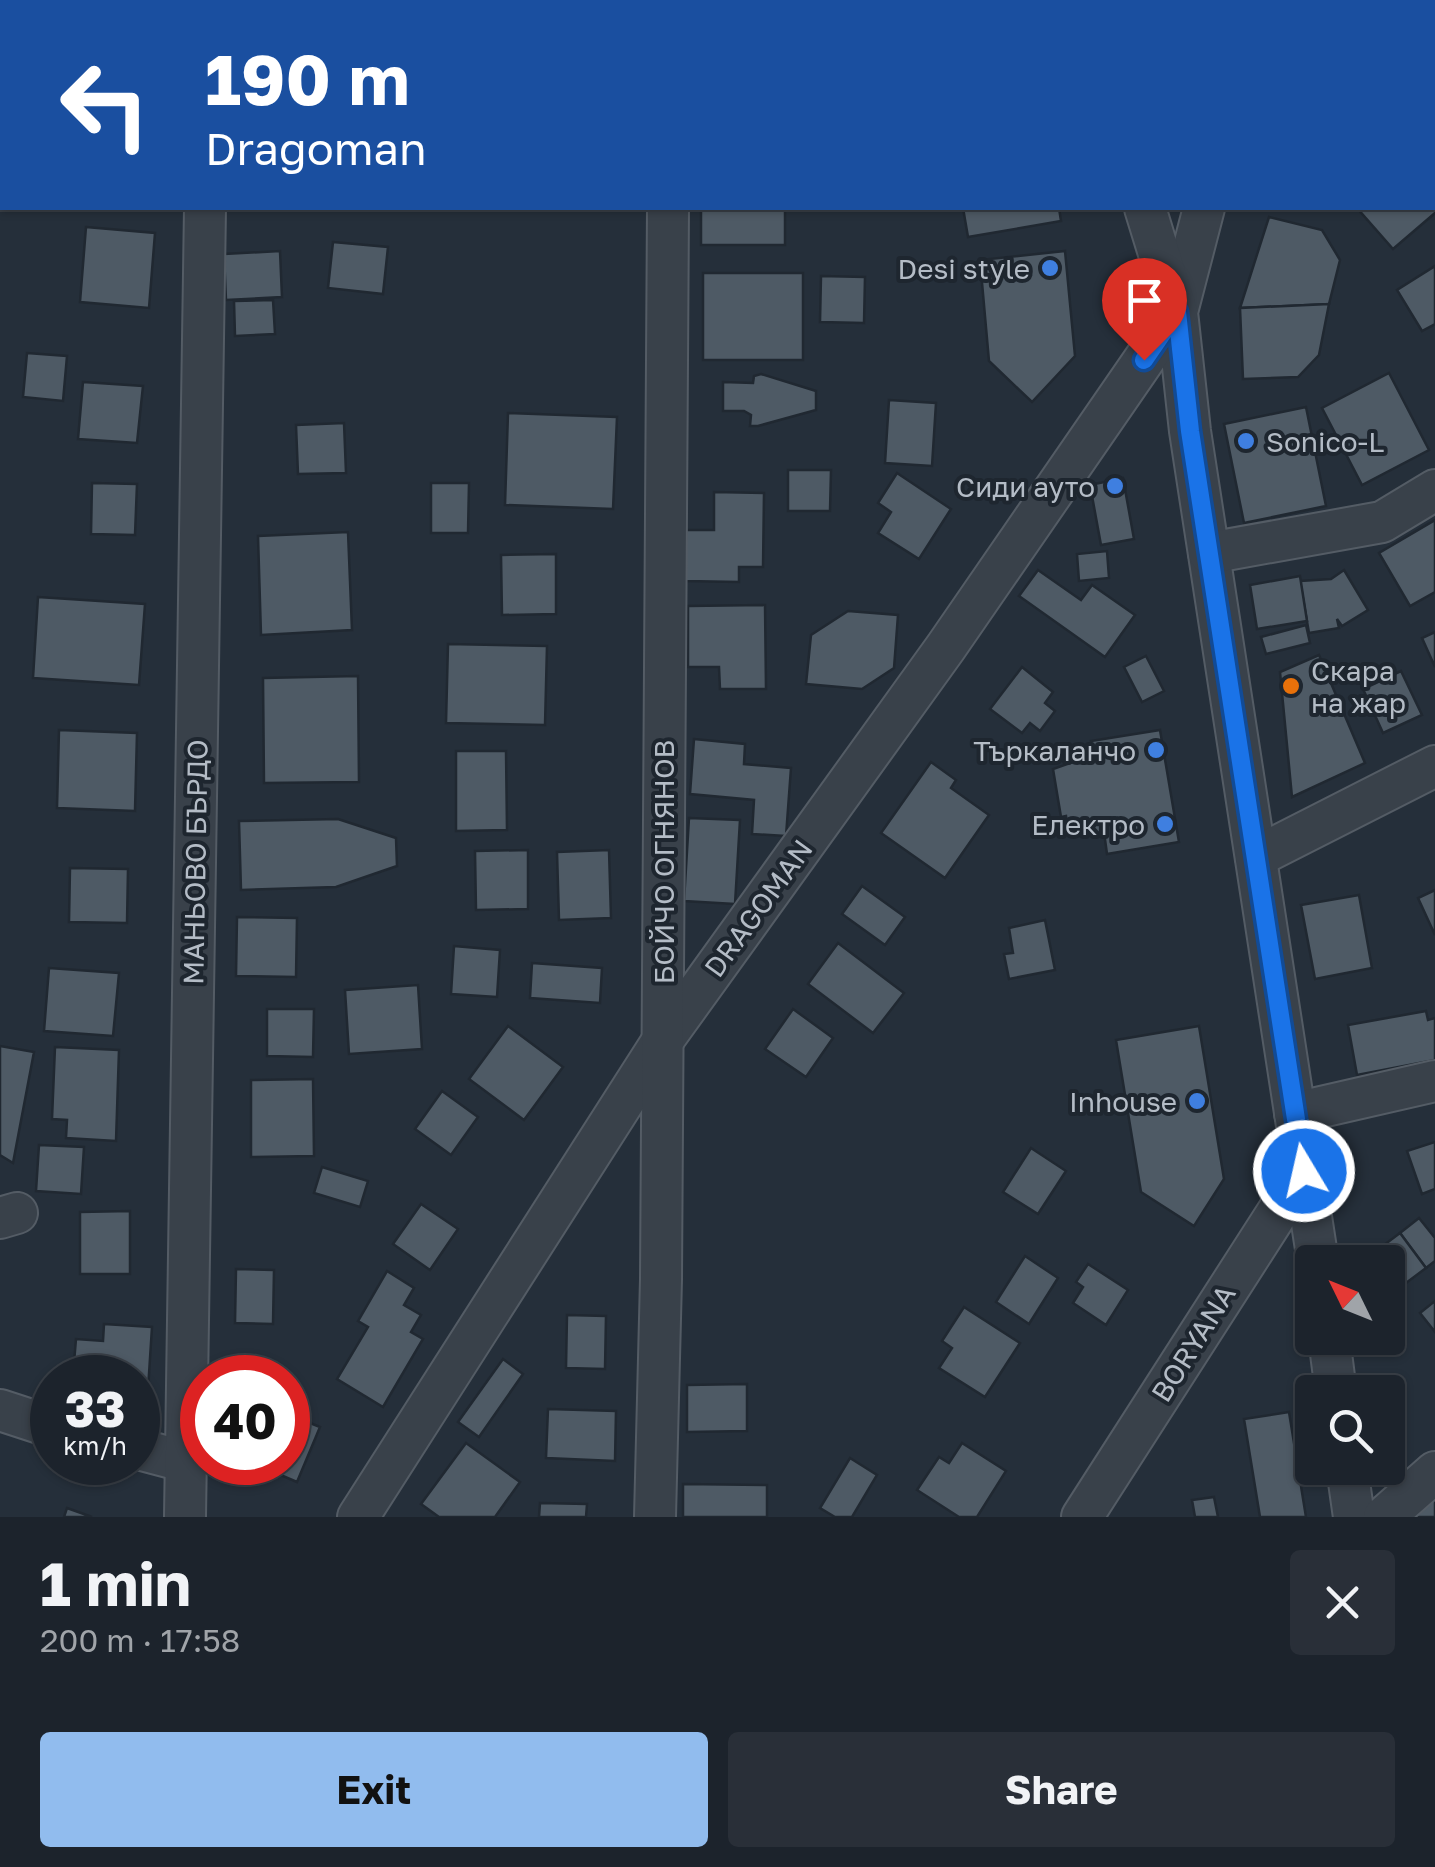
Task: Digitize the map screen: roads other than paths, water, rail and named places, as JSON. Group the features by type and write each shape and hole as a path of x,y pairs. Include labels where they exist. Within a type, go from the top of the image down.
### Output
{"street":[{"name":"МАНЬОВО БЪРДО","path":"189,1355 205,210"},
{"name":"БОЙЧО ОГНЯНОВ","path":"654,1517 663,1040 668,210"},
{"path":"1146,210 1177,312 1209,553 1315,1245"},
{"path":"1177,312 1203,210"},
{"name":"DRAGOMAN","path":"358,1517 663,1040 946,647 1177,312"},
{"path":"1209,553 1382,522 1435,490"},
{"path":"1256,857 1435,766"},
{"path":"1296,1113 1435,1081"},
{"name":"BORYANA","path":"1082,1517 1307,1190"},
{"name":"BORYANA","path":"1114,1517 1307,1190"},
{"path":"0,1410 30,1420"},
{"path":"1384,1517 1435,1472"},
{"name":"МАНЬОВО БЪРДО","path":"186,1517 187,1485"},
{"path":"1349,1485 1354,1517"}],"place":[{"name":"Desi style","path":"1050,268"},
{"name":"Sonico-L","path":"1246,441"},
{"name":"Сиди ауто","path":"1115,486"},
{"name":"Скара на жар","path":"1291,686"},
{"name":"Търкаланчо","path":"1156,750"},
{"name":"Електро","path":"1165,824"},
{"name":"Inhouse","path":"1197,1101"}]}
